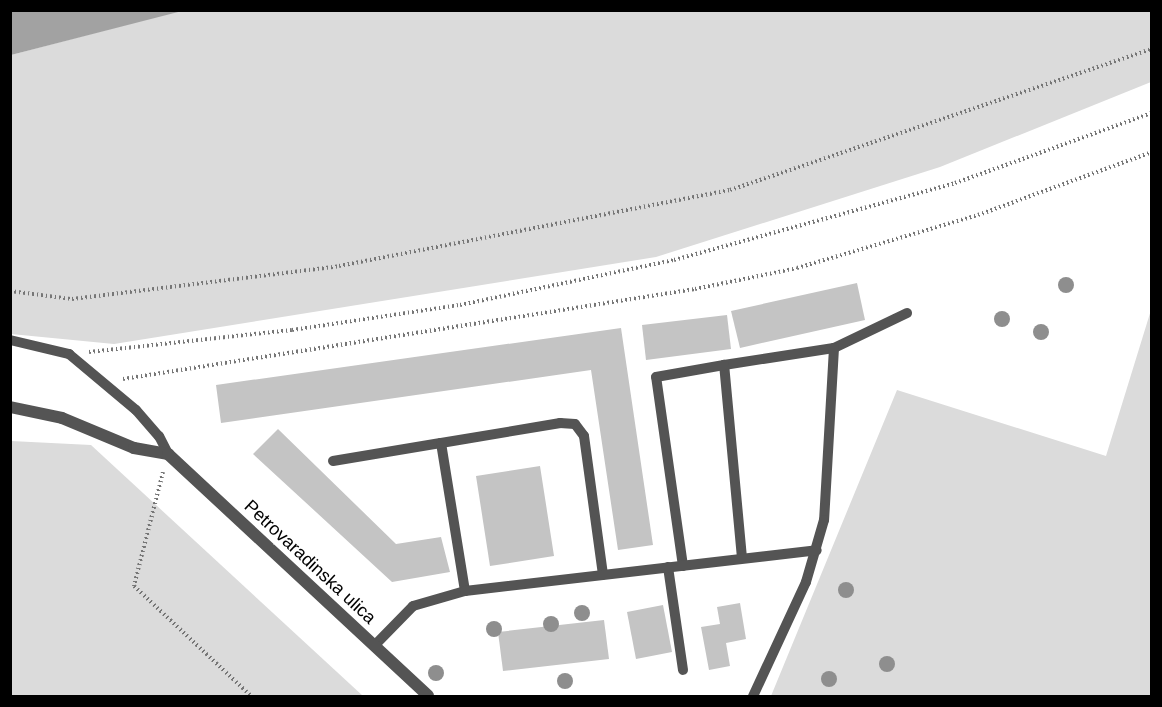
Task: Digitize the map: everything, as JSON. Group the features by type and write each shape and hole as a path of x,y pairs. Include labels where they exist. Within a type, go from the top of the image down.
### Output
{"street":[{"path":"10,407 62,418 135,448 168,454"},
{"name":"Petrovaradinska ulica","path":"168,454 428,696"}],"lane":[{"path":"683,566 656,376 834,348 907,313"},
{"path":"10,340 69,354 136,410 159,436 168,454"},
{"path":"753,696 806,582 817,550 829,489 834,348"},
{"path":"723,365 742,558"},
{"path":"333,462 560,423 575,424 584,436 603,575"},
{"path":"441,443 465,591"},
{"path":"374,646 413,606 465,591 817,550"},
{"path":"668,567 683,670"}],"path":[{"path":"10,291 72,299 339,266 730,190 1152,49"},
{"path":"69,354 292,330 460,305 674,260 955,183 1152,113"},
{"path":"104,382 695,289 797,268 978,215 1152,152"},
{"path":"168,454 134,586 251,696"}],"shaded area":[{"path":"11,10 182,10 182,11 11,55"},
{"path":"182,10 1151,11 1151,82 940,167 656,257 114,344 11,334 11,55"},
{"path":"1151,310 1151,696 771,696 897,390 1106,456"},
{"path":"11,441 91,445 363,696 11,696"}],"building":[{"path":"857,283 865,320 740,348 731,311"},
{"path":"727,315 731,349 646,360 642,325"},
{"path":"621,328 653,545 618,550 591,370 221,423 216,385"},
{"path":"278,429 396,544 441,537 450,572 392,582 253,454"},
{"path":"540,466 554,556 490,566 476,476"},
{"path":"740,603 746,639 726,643 730,666 709,670 701,627 720,624 717,607"},
{"path":"663,605 672,652 636,659 627,612"},
{"path":"604,620 609,659 503,671 498,632"}]}
